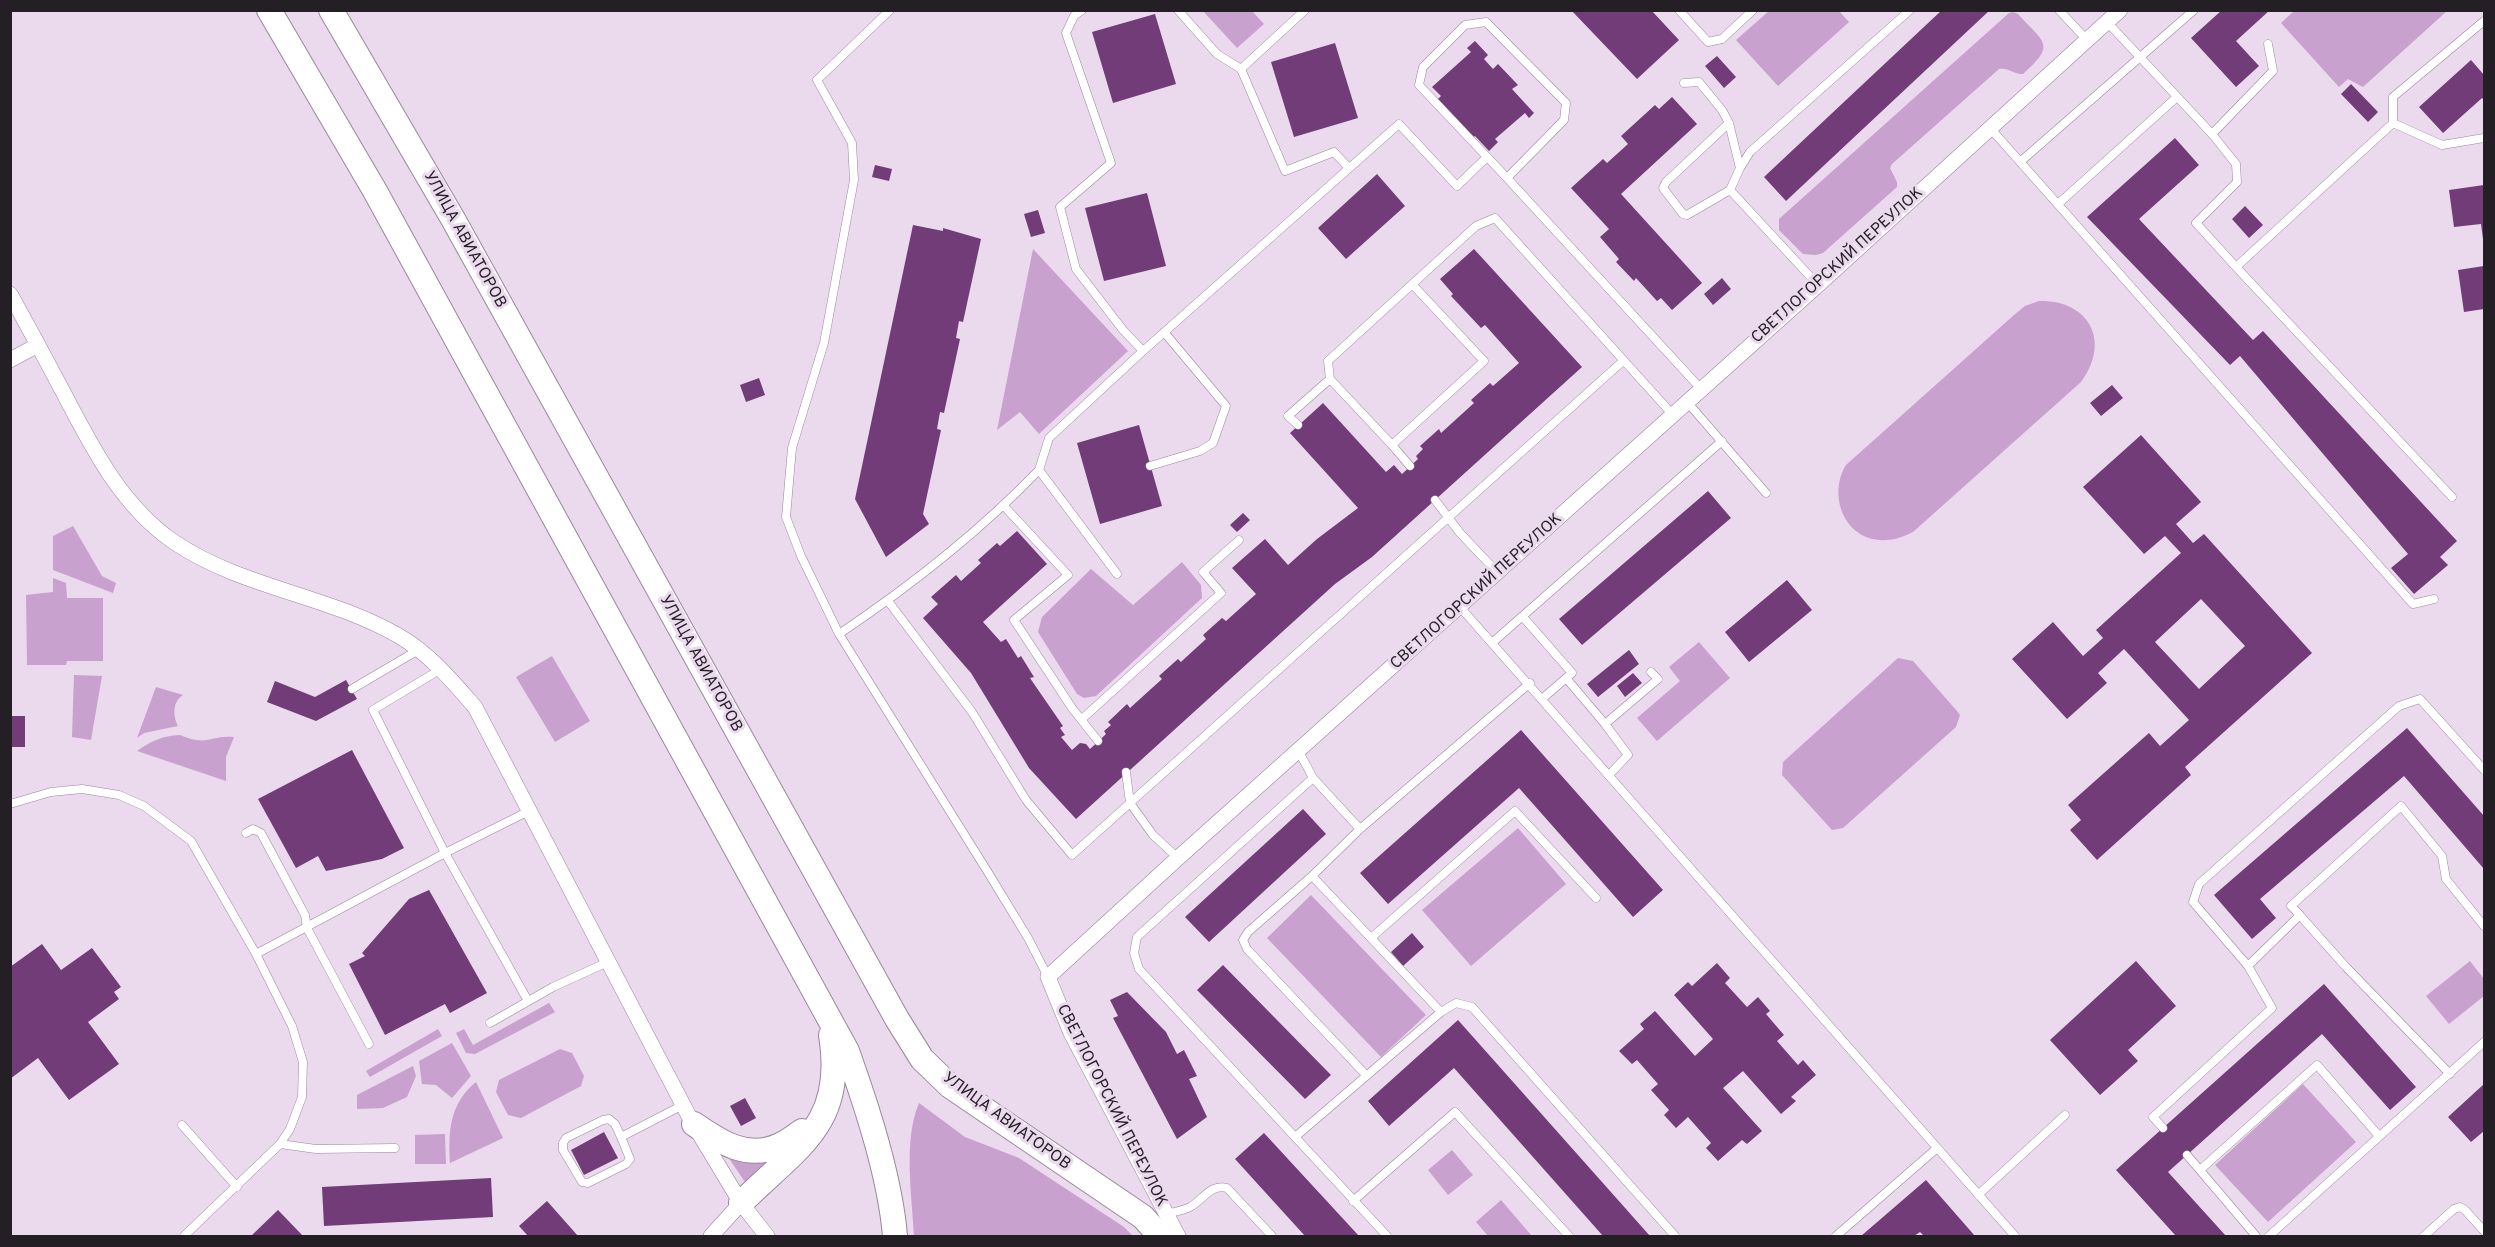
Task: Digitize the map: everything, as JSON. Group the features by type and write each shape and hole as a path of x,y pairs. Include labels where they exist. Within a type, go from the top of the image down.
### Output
{"main road":[{"path":"268,10 381,201 847,1051 864,1097 892,1208 895,1236"},
{"name":"УЛИЦА АВИАТОРОВ","path":"332,12 453,219 897,1019 922,1059 950,1086 1143,1217 1163,1225"},
{"path":"741,1203 806,1142 829,1105 836,1073 828,1014"},
{"path":"688,1114 724,1145 742,1151 778,1147 820,1119"}],"street":[{"name":"СВЕТЛОГОРСКИЙ ПЕРЕУЛОК","path":"1178,1236 1163,1225 1071,1033 1048,977 1298,750 1688,403 2120,10"},
{"path":"10,294 111,478 134,507 173,541 222,569 364,619 399,636 420,649 475,707 531,810 688,1114 741,1203 767,1236"},
{"path":"10,360 38,345"},
{"path":"711,1236 741,1203"}],"lane":[{"path":"890,10 817,80 852,143 854,180 824,343 792,448 786,517 801,556 839,634 1000,892 1048,977"},
{"path":"1082,10 1074,16 1066,33 1111,164 1060,207 1076,269 1123,330 1143,351"},
{"path":"1178,10 1217,54 1242,69 1285,171 1334,152 1348,167"},
{"path":"1242,69 1305,10"},
{"path":"1679,10 1708,42 1722,39 1753,10"},
{"path":"1729,123 1666,182 1663,188 1677,207 1687,215 1730,190 1750,152 1910,10"},
{"path":"2059,10 2087,40"},
{"path":"2020,162 2194,10"},
{"path":"2236,267 2393,123 2393,97 2484,21"},
{"path":"1507,178 1564,120 1566,103 1486,22 1465,24 1423,67 1419,85 1702,390"},
{"path":"2107,22 2212,134 2236,164 2237,182 2196,223 2452,496"},
{"path":"2212,134 2273,71 2268,44"},
{"path":"1684,83 1699,82 1722,110 1729,123 1740,168"},
{"path":"2058,204 2177,97"},
{"path":"2393,123 2442,145 2484,138"},
{"path":"839,634 888,601 1003,505 1039,470 1046,454 1049,438 1164,332 1399,124 1457,186 1486,158"},
{"path":"1990,128 2413,604 2434,599"},
{"path":"1730,190 1818,285"},
{"path":"1410,466 1330,379 1328,361 1476,226 1495,218 1673,415"},
{"path":"1392,445 1484,361 1412,284"},
{"path":"1150,466 1200,451 1213,443 1226,406 1164,332"},
{"path":"888,601 972,712 1026,800 1072,855 1623,361"},
{"path":"1298,425 1288,416 1330,379"},
{"path":"1688,403 1766,493"},
{"path":"1493,642 1722,441"},
{"path":"1039,470 1118,574"},
{"path":"1435,500 1498,573"},
{"path":"1003,505 1068,575 1014,620 1072,708 1098,741"},
{"path":"1082,718 1221,592 1203,572 1239,540"},
{"path":"1460,607 1530,683 1936,1149 2015,1236"},
{"path":"1523,617 1572,673 1543,698"},
{"path":"352,689 420,649"},
{"path":"444,672 373,710 445,853 528,1001"},
{"path":"1605,724 1658,679 1651,672"},
{"path":"1566,678 1628,755 1610,774"},
{"path":"1366,1075 1247,949 1243,940 1248,932 1312,876 1360,829 1530,683"},
{"path":"2163,1128 2153,1117 2272,1008 2248,966 2193,902 2199,884 2399,706 2420,699 2484,770"},
{"path":"1298,750 1313,778 1360,829"},
{"path":"1126,772 1130,803 1153,834 1178,858"},
{"path":"1313,778 1137,937 1134,953 1139,969 1387,1236"},
{"path":"10,804 51,792 82,789 119,795 144,806 191,841 256,954 291,1026 303,1062 302,1097 290,1128 280,1144 184,1236"},
{"path":"2450,1074 2346,967 2291,906 2401,806 2442,856 2446,879 2484,926"},
{"path":"256,954 445,853 531,810"},
{"path":"1371,938 1515,811 1596,898"},
{"path":"246,833 253,829 261,833 305,915 308,928 369,1044"},
{"path":"1312,876 1441,1012"},
{"path":"2248,966 2300,915"},
{"path":"490,1023 528,1001 608,962"},
{"path":"1295,1137 1441,1012 1456,1004 1472,1007 1676,1236"},
{"path":"2269,1236 2484,1042"},
{"path":"2200,1170 2317,1065 2379,1136"},
{"path":"1353,1201 1455,1112 1569,1236"},
{"path":"621,1137 688,1114"},
{"path":"1978,1195 2065,1115"},
{"path":"609,1119 615,1124 621,1137 630,1159 626,1164 588,1183 582,1182 563,1149 562,1143 567,1138 609,1119"},
{"path":"182,1125 237,1187"},
{"path":"280,1144 316,1149 395,1148"},
{"path":"1836,1236 1936,1149"},
{"path":"2187,1155 2256,1236"},
{"path":"1163,1225 1191,1207 1214,1188 1222,1186 1227,1188 1272,1236"},
{"path":"2424,1236 2454,1209 2460,1207 2466,1210 2484,1231"}],"shaded area":[{"path":"1203,11 1252,11 1264,24 1237,48"},
{"path":"1769,11 1839,11 1849,22 1778,86 1736,40"},
{"path":"2294,11 2447,11 2363,87 2348,79 2339,87 2281,23"},
{"path":"2013,12 2035,31 2043,44 2040,56 2034,64 2023,74 1999,69 1892,164 1890,168 1897,187 1823,253 1803,254 1779,230 1779,219 2009,13"},
{"path":"1033,249 1128,351 1039,434 1020,412 997,430"},
{"path":"2039,301 2057,303 2071,308 2083,316 2090,326 2094,339 2094,352 2090,367 2081,382 1913,532 1900,538 1887,540 1872,539 1860,534 1851,526 1840,503 1838,490 1846,465 2014,315 2025,306"},
{"path":"73,526 102,576 116,583 113,593 53,570 53,536"},
{"path":"1182,562 1201,585 1202,598 1096,696 1084,698 1077,694 1038,632 1042,617 1091,569 1133,605"},
{"path":"53,578 66,583 67,598 103,598 103,661 67,661 66,665 27,665 26,595 53,592"},
{"path":"1699,642 1730,678 1657,741 1637,718 1680,681 1669,667"},
{"path":"552,656 590,721 555,742 516,677"},
{"path":"1898,658 1913,661 1957,711 1960,715 1956,727 1843,828 1832,830 1782,775 1783,762"},
{"path":"74,675 102,676 91,740 72,737"},
{"path":"156,687 183,695 177,701 174,709 178,726 144,733 137,738"},
{"path":"180,735 197,740 234,737 226,757 226,781 137,751 157,740"},
{"path":"1518,828 1566,884 1471,966 1422,910"},
{"path":"1311,895 1426,1015 1381,1057 1267,938"},
{"path":"2470,961 2484,979 2484,996 2449,1024 2426,996"},
{"path":"549,1003 555,1012 475,1054 466,1053 456,1033 464,1029 473,1045"},
{"path":"438,1029 442,1036 370,1077 366,1071"},
{"path":"452,1043 471,1076 452,1098 436,1085 422,1084 419,1061"},
{"path":"560,1049 572,1053 584,1076 581,1086 521,1118 508,1115 496,1092 499,1080"},
{"path":"413,1066 416,1076 407,1097 383,1108 357,1109 357,1095"},
{"path":"476,1082 503,1138 450,1163 452,1118 467,1090"},
{"path":"2303,1084 2356,1142 2268,1222 2215,1165"},
{"path":"919,1103 965,1137 1019,1158 1124,1227 1133,1236 914,1236 910,1151 914,1118"},
{"path":"445,1134 446,1164 415,1164 415,1135"},
{"path":"792,1147 747,1185 726,1154"},
{"path":"1452,1150 1473,1175 1448,1195 1428,1170"},
{"path":"1501,1200 1532,1236 1488,1236 1476,1222"}],"building":[{"path":"1571,10 1651,10 1679,40 1637,79"},
{"path":"1942,10 1990,10 1786,201 1764,177"},
{"path":"2222,10 2270,10 2236,41 2259,66 2236,87 2191,38"},
{"path":"1155,14 1176,84 1113,103 1092,32"},
{"path":"1475,41 1488,55 1484,59 1493,69 1498,64 1518,85 1512,89 1534,113 1529,118 1525,113 1495,139 1498,142 1489,151 1475,136 1472,138 1437,100 1441,96 1432,87 1471,52 1467,48"},
{"path":"1335,43 1358,118 1294,137 1271,62"},
{"path":"1717,56 1736,77 1724,88 1705,66"},
{"path":"2471,60 2484,75 2484,100 2482,98 2443,133 2419,107"},
{"path":"2351,84 2378,112 2368,122 2341,94"},
{"path":"1672,97 1697,124 1621,194 1702,283 1672,310 1661,298 1657,301 1636,278 1634,281 1616,262 1619,259 1600,237 1609,229 1571,188 1603,159 1607,163 1628,144 1621,136 1655,105 1659,109"},
{"path":"2175,138 2199,165 2139,219 2253,340 2263,331 2457,541 2440,557 2448,565 2414,594 2391,568 2408,554 2240,356 2230,365 2087,217"},
{"path":"875,165 892,169 889,181 872,177"},
{"path":"1377,174 1405,206 1346,259 1318,228"},
{"path":"2484,185 2483,239 2481,224 2454,227 2449,190"},
{"path":"1147,193 1166,266 1104,281 1085,208"},
{"path":"2245,206 2263,225 2249,238 2232,219"},
{"path":"1038,210 1045,233 1031,237 1024,214"},
{"path":"913,225 943,231 943,228 981,239 963,322 959,321 956,338 960,339 944,413 940,412 937,429 941,430 923,514 929,524 886,557 855,499"},
{"path":"1474,249 1582,367 1372,557 1335,584 1076,819 1029,768 971,673 923,618 938,604 931,597 956,575 961,581 981,563 978,560 997,543 1000,546 1017,531 1047,564 983,622 1001,642 1006,639 1018,658 1021,656 1034,677 1030,678 1063,726 1060,728 1065,735 1061,737 1072,750 1080,743 1086,744 1090,749 1106,734 1104,731 1111,725 1108,722 1127,704 1130,708 1162,679 1159,676 1178,659 1181,662 1206,639 1203,635 1222,618 1226,621 1256,594 1232,568 1265,539 1288,565 1317,539 1358,508 1290,433 1323,403 1386,472 1394,465 1402,474 1418,459 1416,456 1423,449 1420,446 1439,429 1441,433 1474,403 1471,400 1490,383 1493,386 1519,363 1485,325 1481,328 1451,296 1453,294 1440,279"},
{"path":"2484,266 2484,309 2464,312 2458,270"},
{"path":"1722,278 1731,289 1713,305 1704,294"},
{"path":"759,378 765,395 746,402 740,385"},
{"path":"2112,385 2123,398 2101,416 2090,403"},
{"path":"1139,425 1162,506 1100,524 1077,443"},
{"path":"2141,435 2201,502 2176,524 2193,543 2204,534 2312,653 2185,767 2191,775 2097,860 2070,830 2081,820 2068,805 2149,733 2160,746 2189,720 2124,649 2098,673 2107,683 2067,719 2012,659 2053,622 2083,656 2103,638 2096,630 2181,553 2165,536 2144,554 2083,487","holes":["2201,599 2245,646 2199,689 2155,642"]},
{"path":"1708,491 1731,518 1582,645 1559,619"},
{"path":"1243,513 1250,520 1237,532 1230,525"},
{"path":"1787,580 1812,610 1749,662 1725,632"},
{"path":"1629,650 1639,664 1598,697 1587,684"},
{"path":"1633,673 1642,683 1625,697 1617,686"},
{"path":"346,680 357,699 316,721 267,702 275,681 315,697"},
{"path":"10,716 25,716 25,747 10,747"},
{"path":"2407,728 2484,816 2484,869 2404,776 2260,899 2276,918 2252,939 2214,895"},
{"path":"1521,730 1663,890 1633,917 1519,788 1388,904 1360,873"},
{"path":"352,750 404,848 382,859 326,871 318,856 296,868 258,799"},
{"path":"1303,809 1326,834 1209,942 1185,917"},
{"path":"429,890 487,993 450,1013 445,1004 385,1035 349,964 365,956 362,953 409,899"},
{"path":"1412,933 1424,947 1403,966 1391,952"},
{"path":"42,944 61,970 92,948 121,987 114,992 119,999 88,1022 119,1064 69,1100 38,1058 10,1079 10,967"},
{"path":"2136,961 2176,1006 2128,1050 2138,1061 2100,1095 2050,1040"},
{"path":"1717,963 1730,978 1725,983 1747,1007 1758,997 1770,1011 1766,1014 1784,1035 1777,1041 1798,1065 1803,1060 1816,1075 1791,1097 1796,1101 1781,1114 1743,1071 1723,1088 1762,1131 1747,1144 1742,1140 1718,1161 1706,1148 1711,1143 1688,1117 1676,1128 1664,1115 1669,1110 1651,1090 1658,1084 1637,1060 1632,1064 1619,1051 1644,1029 1640,1024 1655,1011 1695,1056 1713,1039 1674,995 1688,982 1692,986"},
{"path":"1223,965 1331,1075 1305,1099 1197,990"},
{"path":"2324,984 2416,1087 2390,1110 2322,1034 2168,1172 2226,1236 2176,1236 2116,1170"},
{"path":"1127,992 1166,1032 1177,1054 1184,1050 1197,1076 1189,1079 1207,1117 1177,1139 1113,1018 1118,1016 1110,1000"},
{"path":"1458,1020 1650,1236 1603,1236 1454,1068 1389,1126 1368,1101"},
{"path":"2484,1084 2484,1131 2471,1142 2448,1117"},
{"path":"745,1098 756,1118 741,1126 730,1106"},
{"path":"604,1132 618,1158 584,1175 571,1150"},
{"path":"1264,1133 1359,1236 1305,1236 1235,1159"},
{"path":"491,1178 493,1217 324,1226 322,1187"},
{"path":"1926,1180 1975,1236 1924,1236 1920,1232 1914,1236 1861,1236"},
{"path":"547,1201 578,1236 528,1236 519,1226"},
{"path":"278,1210 303,1236 251,1236"}]}
